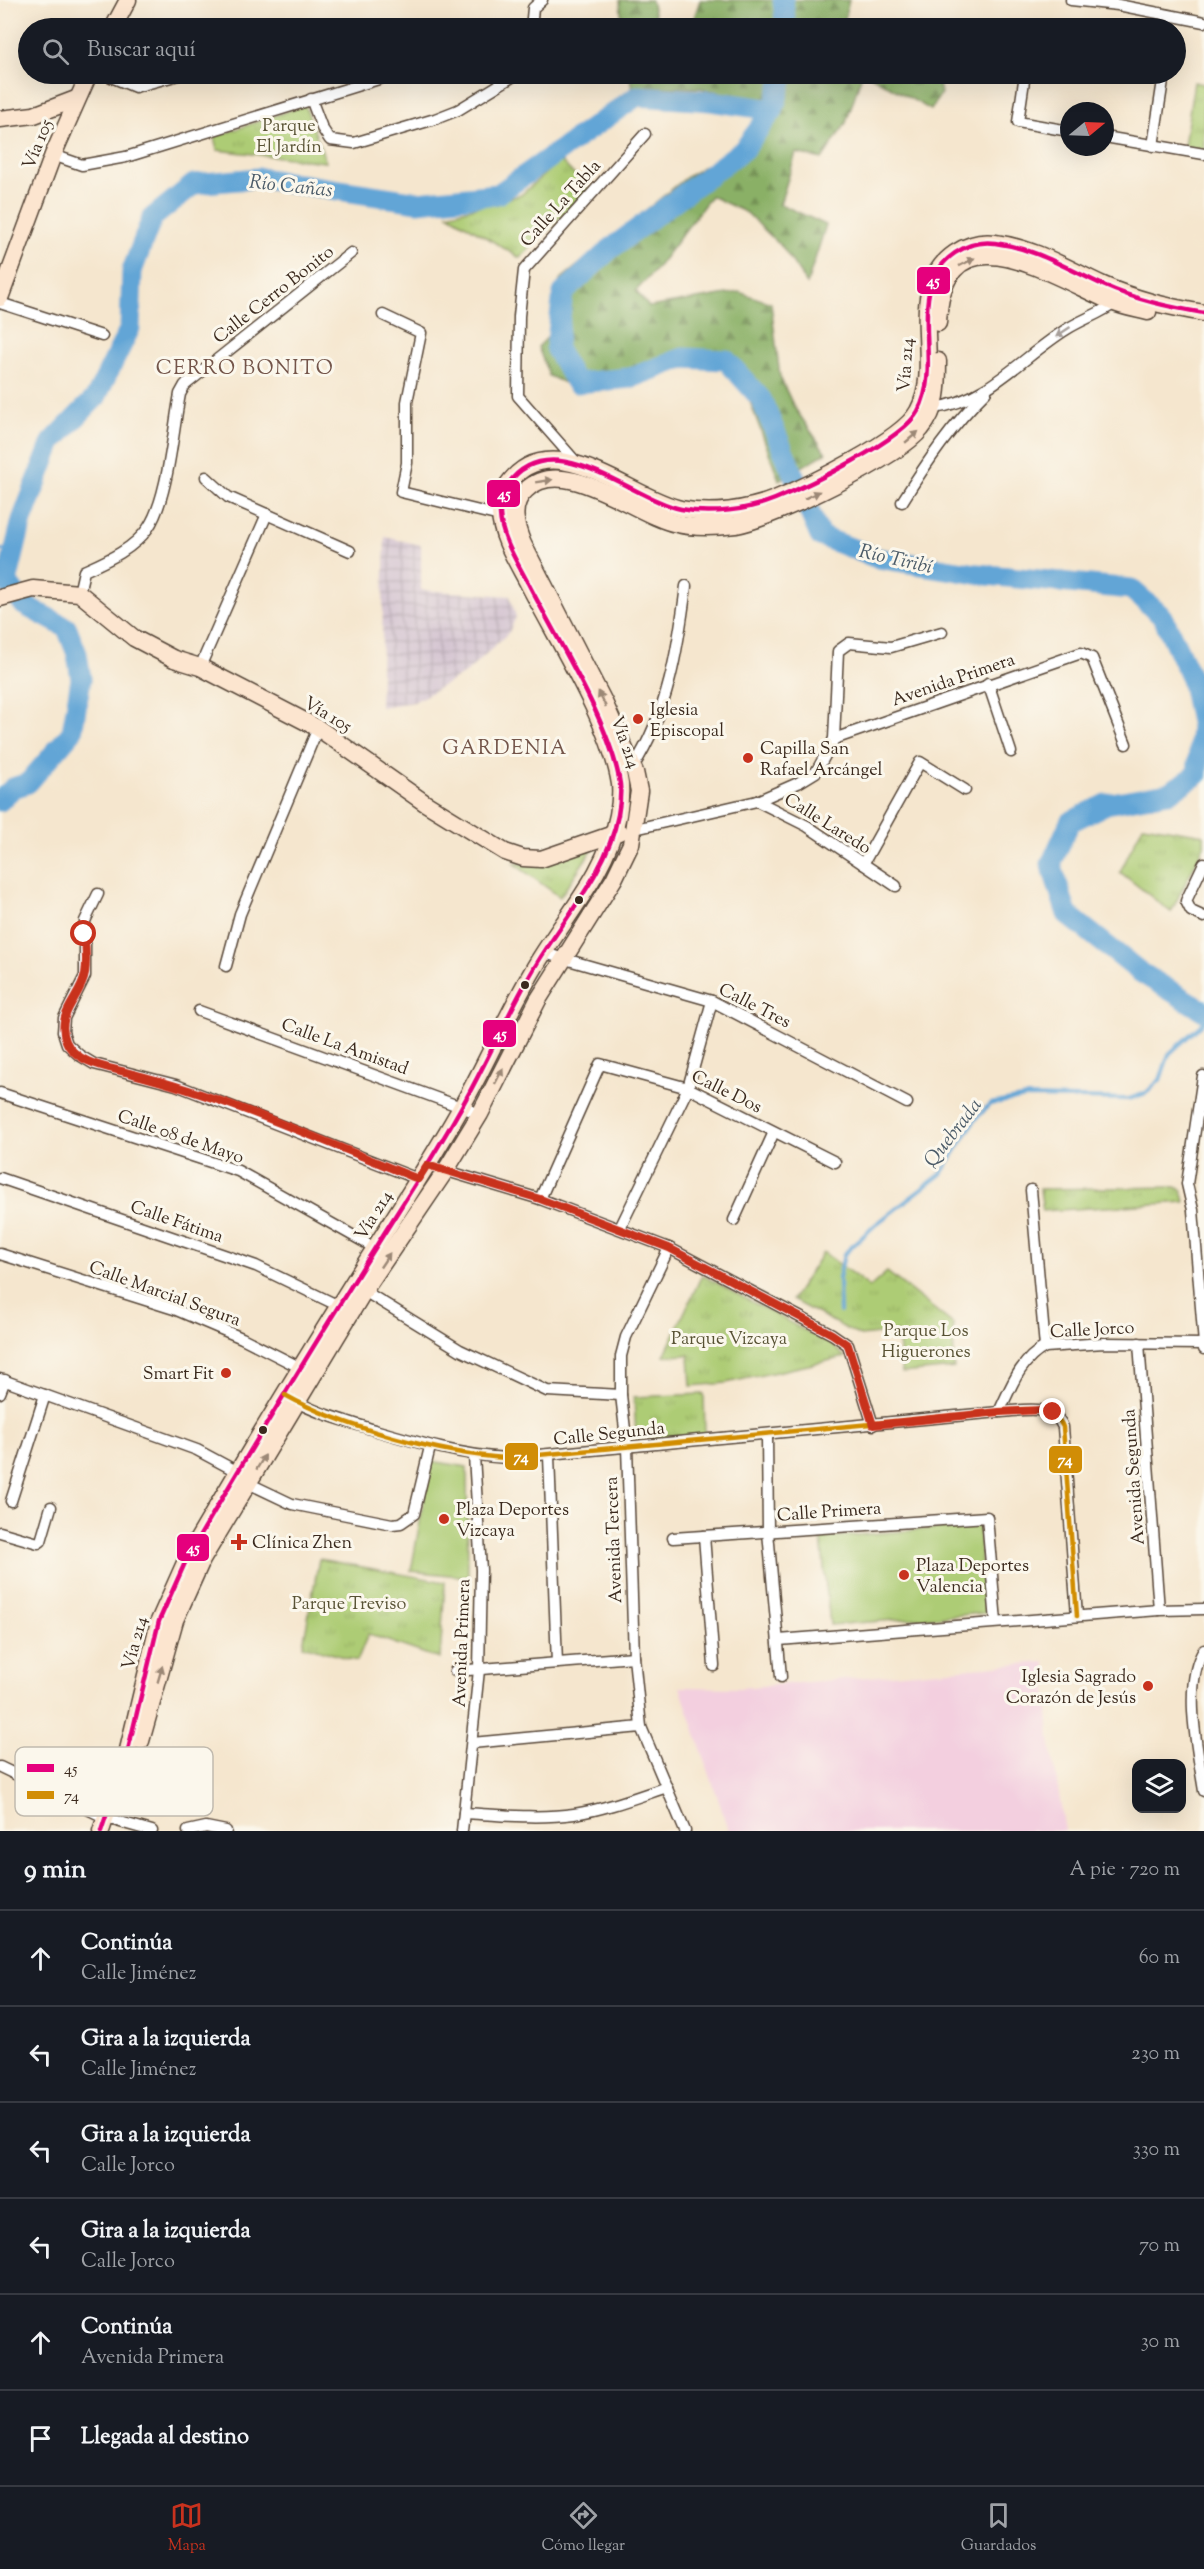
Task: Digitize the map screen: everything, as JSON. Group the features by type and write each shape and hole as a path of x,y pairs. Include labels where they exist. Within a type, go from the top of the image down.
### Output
{"main road":[{"path":"118,18 128,0"},
{"name":"Vía 105","path":"0,298 52,155 84,84"},
{"path":"0,119 34,115 76,99"},
{"name":"Vía 214","path":"842,473 917,415 928,374 927,312 931,280 949,257 961,249 989,242 1032,250 1118,298 1204,313"},
{"name":"Vía 214","path":"129,1747 159,1621 188,1556 243,1478 358,1288 446,1170 480,1114 538,1000 614,879 631,844 639,791 633,767 604,702 515,526 515,510 522,493 533,482 560,478 576,481 677,524 736,525 915,436 939,407 937,327 941,290 957,268 967,261 988,255 1024,261 1118,298 1204,325"},
{"name":"Vía 214","path":"307,1371 339,1306 358,1288 375,1248 461,1107 544,953 573,909 615,832 621,797 616,766 574,670 511,550 500,516 502,498 507,486 521,470 557,461 576,462 679,508 720,511 777,505"},
{"path":"5,597 33,590 79,593"},
{"name":"Vía 105","path":"79,593 134,638 174,659 200,666 318,728 425,803 505,852 522,858 541,859 615,832 635,829"}],"street":[{"path":"532,18 533,8 542,0"},
{"path":"1071,0 1119,2 1204,22"},
{"path":"128,84 135,87 146,84"},
{"path":"52,155 82,165 126,157 361,84"},
{"path":"311,99 322,128 330,140 354,143 458,110 501,84"},
{"path":"1024,84 1018,122 1060,129"},
{"path":"1153,146 1162,84"},
{"name":"Calle La Tabla","path":"576,462 518,396 519,316 524,270 645,134"},
{"path":"1114,139 1204,154"},
{"name":"Calle Cerro Bonito","path":"79,593 84,571 125,549 148,528 164,483 180,394 184,385 351,254"},
{"path":"902,502 950,430 1000,380 1066,329 1118,298"},
{"path":"0,303 102,336"},
{"path":"383,315 421,333 407,402 407,463 401,492 500,516"},
{"path":"950,430 939,407 960,402 1000,380"},
{"path":"206,477 228,497 350,551"},
{"path":"200,666 267,514"},
{"path":"633,767 657,723 673,670 686,586"},
{"path":"757,801 798,783 816,772 834,739 838,651 842,646 849,643 891,647 942,632"},
{"name":"Avenida Primera","path":"834,739 988,683 1081,653 1092,658 1126,744"},
{"path":"988,683 1011,752"},
{"path":"226,966 240,914 318,728"},
{"path":"863,864 920,762 965,790"},
{"name":"Calle Laredo","path":"635,829 757,801 807,826 896,886"},
{"path":"1204,863 1186,901 1191,910 1204,917"},
{"path":"98,894 85,921 85,976 64,1018 63,1032 67,1044 94,1064 176,1085 423,1172 446,1170 540,1199 669,1248 832,1334 848,1345 873,1425 999,1412 1042,1410 1060,1418 1063,1427 1077,1616"},
{"name":"Calle Tres","path":"544,953 712,1000 907,1103"},
{"path":"620,1228 688,1088 712,1000"},
{"name":"Calle La Amistad","path":"199,1011 480,1114"},
{"name":"Calle Dos","path":"540,1199 600,1064 688,1088 835,1162"},
{"path":"1203,1077 1187,1184 1193,1210 1204,1349"},
{"name":"Calle 08 de Mayo","path":"0,1093 238,1171 375,1248"},
{"path":"734,1220 774,1132"},
{"name":"Calle Fátima","path":"0,1178 256,1266 339,1306"},
{"path":"1030,1190 1045,1347"},
{"name":"Avenida Tercera","path":"669,1248 627,1337 621,1356 621,1395 627,1447 634,1657 641,1727 685,1831"},
{"name":"Calle Marcial Segura","path":"0,1254 174,1310 242,1338 307,1371"},
{"path":"358,1288 460,1350 547,1390 578,1395 621,1395"},
{"name":"Calle Jorco","path":"999,1412 1018,1372 1032,1354 1045,1347 1139,1343 1204,1344"},
{"name":"Avenida Segunda","path":"1139,1343 1159,1610"},
{"path":"0,1393 2,1379 197,1450 292,1504 392,1524 401,1523 414,1514 430,1447"},
{"path":"11,1500 45,1395"},
{"name":"Calle Segunda","path":"291,1399 317,1412 430,1447 474,1456 549,1456 873,1425"},
{"path":"767,1436 768,1532 781,1677"},
{"name":"Avenida Primera","path":"462,1831 479,1670 481,1570 474,1456"},
{"path":"549,1456 557,1663"},
{"path":"0,1532 38,1543 41,1540 51,1507"},
{"name":"Calle Primera","path":"673,1538 987,1517 996,1622"},
{"path":"704,1536 714,1666"},
{"path":"778,1640 1159,1610 1204,1609"},
{"path":"1204,1650 1197,1663 1193,1713 1204,1791"},
{"path":"455,1671 634,1657"},
{"path":"472,1743 641,1727"},
{"path":"0,1767 15,1775"},
{"path":"464,1813 533,1816 573,1814 616,1804 667,1787"},
{"path":"92,1816 109,1825 152,1831"},
{"path":"188,1831 206,1827 226,1831"}],"shaded area":[{"path":"385,537 421,545 421,590 510,596 516,617 509,632 467,672 414,702 380,707"},
{"path":"1045,1662 1050,1740 1065,1831 729,1831 680,1687 740,1688"}],"green space":[{"path":"620,0 651,0 655,18 621,18"},
{"path":"700,0 849,0 845,18 694,18"},
{"path":"1194,82 1204,84 1204,150 1184,146"},
{"path":"632,84 859,84 846,123 822,159 796,153 780,204 826,225 807,284 783,248 747,213 711,196 657,268 636,291 649,307 739,292 771,303 780,377 794,407 826,453 779,480 734,358 682,365 611,385 571,386 549,376 538,347 548,337 560,280 688,176 773,125 745,98 700,88 633,87"},
{"path":"885,84 939,84 941,93 931,110"},
{"name":"Parque El Jardín","path":"305,105 326,162 217,150 214,137"},
{"path":"560,160 588,189 520,258 448,214 521,195"},
{"path":"1143,825 1204,835 1204,846 1171,912 1120,872"},
{"path":"595,845 560,897 513,863 538,865"},
{"path":"1176,1187 1182,1190 1185,1202 1043,1211 1040,1189"},
{"name":"Parque Los Higuerones","path":"823,1252 870,1287 887,1272 953,1324 954,1368 902,1373 898,1332 860,1336 792,1300"},
{"name":"Parque Vizcaya","path":"702,1275 832,1345 845,1357 726,1383 691,1386 689,1355 664,1356"},
{"path":"704,1394 705,1435 636,1438 634,1397"},
{"name":"Plaza Deportes Vizcaya","path":"431,1461 467,1467 468,1577 411,1571"},
{"name":"Plaza Deportes Valencia","path":"978,1525 986,1613 830,1625 821,1538"},
{"name":"Parque Treviso","path":"319,1559 445,1582 440,1659 368,1634 357,1661 303,1645"}],"waterway":[{"name":"Río Tiribí","path":"783,0 785,18"},
{"name":"Río Tiribí","path":"781,84 773,110 744,149 609,250 563,293 556,349 576,383 630,378 683,358 726,360 761,399 820,536 877,558 977,574 1131,589 1163,617 1191,678 1201,727 1197,775 1168,793 1106,804 1070,822 1051,864 1067,914 1140,972 1204,1011"},
{"name":"Río Cañas","path":"0,801 13,788 28,783 72,732 81,679 77,654 67,628 24,605 7,582 22,520 52,442 96,397 130,328 132,271 152,218 194,184 259,178 418,202 498,194 637,96 711,101 773,110"},
{"path":"0,550 15,550"},
{"name":"Quebrada","path":"840,1312 839,1278 844,1254 875,1225 941,1174 975,1120 990,1104 1026,1097 1129,1099 1146,1093 1160,1080 1169,1054 1204,1022"}],"transit line":[{"name":"45","path":"129,1747 159,1621 188,1556 257,1439 448,1130 522,989 593,877 612,837 620,796 615,760 581,682 506,540 500,514 502,499 508,484 526,467 547,461 569,462 593,470 661,503 681,509 705,512 741,509 764,503 830,473 894,435 909,423 918,411 925,392 928,371 927,306 931,286 939,268 955,253 974,244 995,243 1024,249 1128,295 1204,313"},
{"name":"74","path":"285,1395 334,1418 392,1437 452,1451 506,1458 1017,1410 1044,1411 1058,1419 1063,1427 1077,1616"},
{"name":"45","path":"101,1831 106,1816"}],"place":[{"name":"Iglesia Episcopal","path":"638,719"},
{"name":"Capilla San Rafael Arcángel","path":"748,758"},
{"name":"Smart Fit","path":"226,1373"},
{"name":"Plaza Deportes Vizcaya","path":"444,1519"},
{"name":"Clínica Zhen","path":"239,1542"},
{"name":"Plaza Deportes Valencia","path":"904,1575"},
{"name":"Iglesia Sagrado Corazón de Jesús","path":"1148,1686"}],"district":[{"name":"CERRO BONITO","path":"245,367"},
{"name":"GARDENIA","path":"505,747"}],"route":[{"path":"84,934 87,954 85,976 64,1018 63,1032 67,1044 94,1064 176,1085 418,1179 427,1165 540,1199 669,1248 832,1334 848,1345 873,1425 999,1412 1042,1410 1053,1412"}]}
